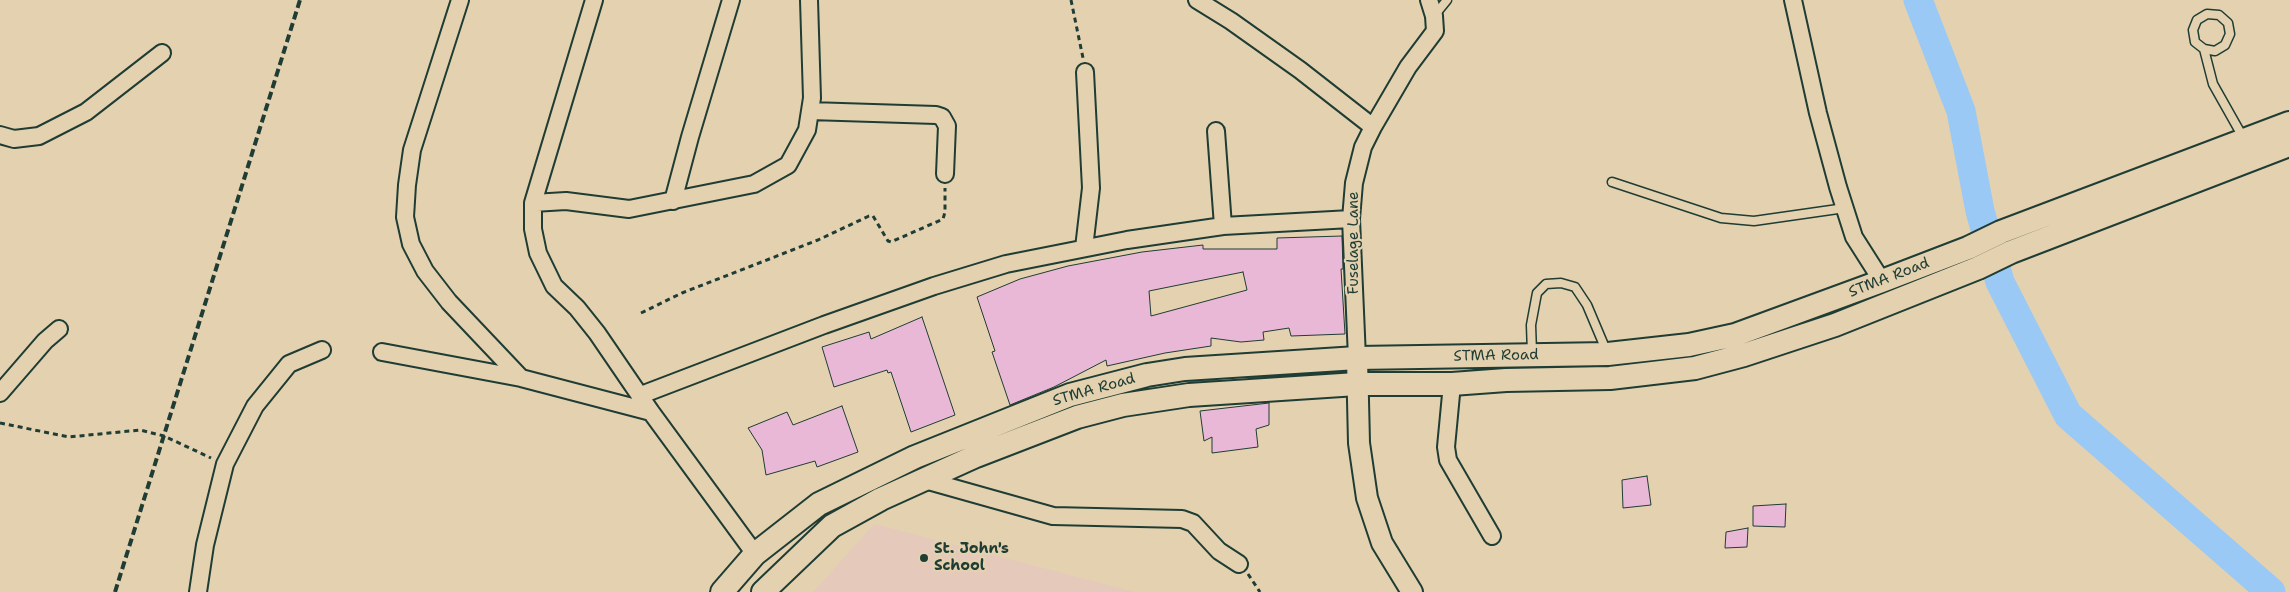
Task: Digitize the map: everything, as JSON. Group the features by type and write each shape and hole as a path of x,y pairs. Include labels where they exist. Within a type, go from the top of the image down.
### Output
{"main road":[{"name":"STMA Road","path":"722,592 755,554 819,504 872,477 964,436 1070,395 1140,377 1185,369 1357,358 1608,354 1689,345 1735,335 1882,281 1968,248 2001,232 2289,123"},
{"name":"STMA Road","path":"763,592 832,526 882,499 976,456 1077,417 1123,405 1189,396 1357,384 1452,384 1506,380 1610,378 1695,368 1744,356 1794,339 2289,144"}],"street":[{"path":"460,0 412,150 405,217 411,244 425,271 449,302 521,378"},
{"path":"594,0 532,203 533,229 538,253 554,286 577,308 597,333 651,412 755,554"},
{"path":"673,201 731,0"},
{"path":"532,203 566,201 629,209 754,184 788,165 807,130 812,98 809,0"},
{"path":"1197,0 1231,21 1300,70 1373,127"},
{"name":"Fuselage Lane","path":"1357,358 1351,219 1354,183 1363,147 1373,127 1408,66 1435,31 1434,16 1429,0"},
{"path":"1793,0 1818,113 1854,237 1882,281"},
{"path":"0,135 14,139 39,136 86,112 162,54"},
{"path":"1084,248 1091,188 1085,72"},
{"path":"810,111 936,114 942,117 947,126 945,174"},
{"path":"1216,131 1223,226"},
{"path":"641,395 934,286 1006,264 1084,248 1223,226 1351,219"},
{"path":"0,393 45,340 59,329"},
{"path":"198,592 205,545 225,464 255,406 289,364 322,350"},
{"path":"382,352 521,378 651,412"},
{"path":"1357,358 1358,443 1367,498 1382,543 1412,592"},
{"path":"1452,384 1446,447 1448,460 1492,536"},
{"path":"924,480 1053,516 1182,519 1193,523 1219,551 1239,564"}],"lane":[{"path":"1434,16 1447,0"},
{"path":"2204,50 2215,50 2226,45 2230,34 2228,23 2219,15 2207,14 2197,20 2193,30 2195,42 2204,50 2213,84 2244,141"},
{"path":"1612,182 1721,218 1754,221 1845,208"},
{"path":"1532,356 1531,325 1537,292 1546,284 1561,283 1575,288 1587,304 1608,354"}],"path":[{"path":"1071,0 1085,72"},
{"path":"641,313 682,293 818,240 869,216 873,216 888,241 891,242 943,219 945,212 945,174"},
{"path":"0,422 69,437 140,430 164,436 225,464"}],"shaded area":[{"name":"St. John's School","path":"875,524 1135,592 813,592"}],"building":[{"path":"1342,236 1343,269 1341,269 1345,334 1291,336 1289,328 1263,332 1264,340 1241,342 1211,338 1211,346 1165,353 1107,366 1106,360 1054,387 1010,405 992,352 995,351 977,297 1020,279 1068,266 1142,252 1203,245 1203,249 1277,249 1277,238","holes":["1243,272 1247,290 1151,316 1149,291"]},
{"path":"922,317 955,415 911,432 891,372 888,373 887,370 834,387 822,347 869,332 871,339"},
{"path":"1269,403 1269,425 1256,429 1258,447 1212,453 1212,437 1204,441 1200,411"},
{"path":"842,406 858,452 817,467 815,461 766,475 762,450 748,428 787,412 793,425"},
{"path":"1647,476 1651,505 1623,508 1622,480"},
{"path":"1786,504 1785,527 1753,526 1753,506"},
{"path":"1748,528 1747,547 1725,548 1726,532"}],"waterway":[{"path":"1918,0 1961,111 1980,211 2000,282 2068,415 2271,592"}],"railway":[{"path":"115,592 300,0"}],"place":[{"name":"St. John's School","path":"924,558"}]}
